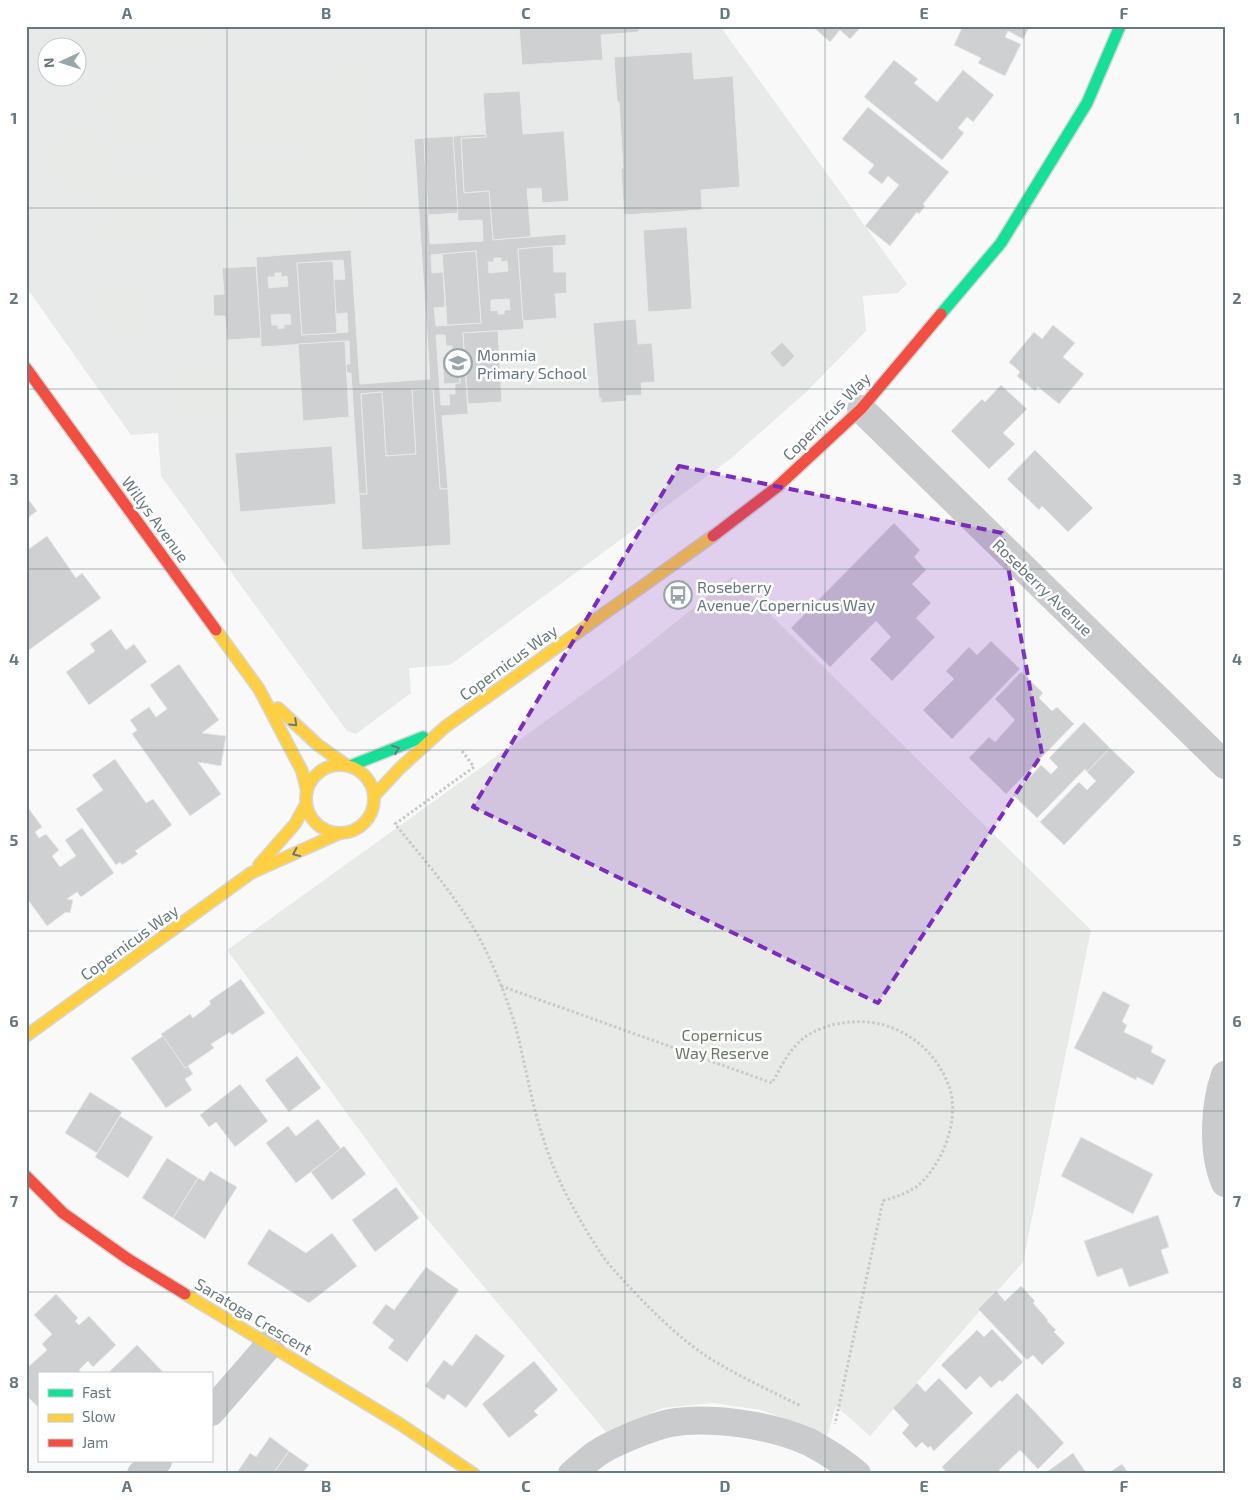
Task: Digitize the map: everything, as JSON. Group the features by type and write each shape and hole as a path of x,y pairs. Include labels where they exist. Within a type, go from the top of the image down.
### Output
{"street":[{"name":"Copernicus Way","path":"374,796 399,769 445,727 715,534 777,487 861,409 1001,243 1087,103 1120,26"},
{"name":"Willys Avenue","path":"26,368 259,689 302,771 307,791"},
{"name":"Roseberry Avenue","path":"861,409 1225,765"},
{"name":"Willys Avenue","path":"259,689 318,745 348,765"},
{"name":"Copernicus Way","path":"348,765 410,744 445,727"},
{"path":"335,765 348,765 360,770 367,777 372,786 374,796 373,808 369,818 361,826 351,831 331,832 322,827 309,813 306,804 307,791 317,774 326,768 335,765"},
{"name":"Copernicus Way","path":"251,873 295,824 306,804"},
{"name":"Copernicus Way","path":"26,1036 251,873 340,833"},
{"path":"1225,1075 1220,1088 1216,1126 1219,1170 1225,1183"},
{"name":"Saratoga Crescent","path":"26,1176 62,1213 128,1259 400,1424 474,1474"},
{"path":"212,1411 270,1344"},
{"path":"572,1474 597,1453 632,1436 669,1423 702,1420 766,1428 807,1441 830,1454 856,1474"},
{"path":"140,1474 157,1462"}],"path":[{"path":"445,727 474,767 395,824 444,883 469,918 487,953 501,986 521,1048 530,1094 544,1142 562,1186 605,1259 638,1297 666,1323 709,1358 747,1381 803,1407"},
{"path":"501,986 772,1083 787,1056 805,1038 821,1029 844,1023 865,1021 887,1025 910,1035 928,1052 941,1071 950,1090 952,1115 949,1139 937,1162 923,1181 906,1193 883,1201 830,1454"},
{"path":"827,1419 836,1423"}],"highlighted area":[{"path":"679,466 1002,533 1042,754 878,1003 473,807"}],"shaded area":[{"name":"Monmia Primary School","path":"26,26 720,26 907,284 898,293 863,296 866,331 804,394 729,460 450,665 409,668 411,693 356,734 347,731 161,476 158,433 131,435 26,287"}],"green space":[{"path":"26,26 240,26 202,45 182,51 141,58 88,55 88,38 38,39 26,34"},
{"path":"367,71 371,138 234,148 229,80"},
{"path":"157,79 162,145 107,149 103,83"},
{"path":"75,133 91,137 102,146 108,159 106,175 163,171 168,238 105,242 101,184 92,190 78,193 66,191 56,184 50,174 48,163 51,151 60,141"},
{"path":"372,148 377,216 239,224 234,157"},
{"path":"134,288 148,310 137,334 110,336 96,314 107,290"},
{"path":"583,336 587,386 540,389 538,360 545,359 544,339"},
{"path":"239,362 243,420 183,423 179,366"},
{"name":"Copernicus Way Reserve","path":"732,577 1091,930 1023,1262 870,1436 836,1406 827,1437 802,1425 761,1410 713,1403 663,1408 606,1432 407,1195 227,950 615,671"}],"building":[{"path":"519,26 639,26 639,32 601,35 603,60 522,65"},
{"path":"812,26 862,26 850,39 840,30 830,42"},
{"path":"963,26 1030,26 1023,39 1008,31 1005,37 1021,44 1005,76 978,63 981,58 954,45"},
{"path":"692,52 694,79 733,76 740,187 701,190 702,210 624,215 619,102 617,102 614,57"},
{"path":"894,60 918,79 914,83 937,102 963,70 994,95 973,122 967,117 958,128 964,133 942,160 864,97"},
{"path":"520,91 523,134 564,131 569,201 542,203 541,188 527,189 531,237 493,240 489,191 464,193 461,138 486,137 483,93"},
{"path":"868,107 949,172 923,204 925,206 919,214 917,212 890,246 865,226 899,185 888,176 882,184 868,173 874,165 842,139"},
{"path":"486,134 486,137 461,138 464,193 489,191 493,240 566,234 566,245 518,249 524,329 463,333 468,414 442,416 448,489 440,489 433,389 412,390 416,454 386,456 382,392 361,394 367,494 359,494 351,373 347,373 346,364 350,364 349,341 261,347 256,257 351,250 360,384 430,379 414,139 424,138 430,244 483,241 482,220 458,221 453,136","holes":["476,251 481,323 436,326 434,308 445,307 443,272 432,273 431,255","494,258 501,258 501,262 507,261 508,271 489,273 488,262 494,262","343,260 345,279 333,280 336,314 347,313 348,332 302,335 297,263","275,273 281,273 281,277 287,276 288,286 269,288 268,277 275,277","509,299 510,310 504,310 504,314 498,314 498,310 491,311 491,300","290,314 291,324 284,325 284,328 278,329 278,325 272,325 271,315","436,335 445,335 446,346 452,346 453,356 459,356 460,383 455,383 455,394 449,394 450,405 441,405"]},
{"path":"453,136 458,213 428,215 424,138"},
{"path":"687,227 692,309 648,312 643,230"},
{"path":"553,246 554,272 566,272 567,293 555,294 557,318 523,321 518,249"},
{"path":"476,251 481,323 447,325 442,254"},
{"path":"333,261 337,333 302,335 297,263"},
{"path":"256,266 261,338 227,340 225,316 214,316 213,295 224,294 222,268"},
{"path":"636,319 638,344 652,343 655,382 641,383 642,395 626,396 627,401 601,403 593,323"},
{"path":"1053,325 1075,343 1063,357 1084,374 1059,404 1038,387 1035,391 1017,376 1020,372 1009,362 1034,332 1042,339"},
{"path":"498,331 502,402 468,404 463,333"},
{"path":"345,341 349,417 303,421 298,344"},
{"path":"782,342 795,356 783,368 770,353"},
{"path":"459,356 460,383 444,384 442,357"},
{"path":"1001,385 1027,409 1003,433 1015,444 989,469 951,431 982,399 985,402"},
{"path":"433,389 440,489 448,489 451,545 362,550 359,494 367,494 361,394 382,392 386,456 416,454 412,390"},
{"path":"332,446 336,504 240,512 235,453"},
{"path":"1035,450 1093,508 1068,532 1042,506 1039,510 1007,479"},
{"path":"26,496 37,511 26,519"},
{"path":"894,523 920,550 914,557 926,570 912,584 931,603 916,618 935,637 892,681 870,659 891,637 876,621 830,667 791,628"},
{"path":"47,536 76,578 82,573 101,598 26,652 26,551"},
{"path":"111,629 126,650 134,644 147,662 89,705 66,672 95,651 90,644"},
{"path":"991,641 1020,669 952,739 923,710 954,679 946,671 969,647 977,655"},
{"path":"179,664 219,720 202,733 226,736 221,766 198,762 221,794 190,816 132,734 137,730 130,720 149,707 156,717 167,709 150,685"},
{"path":"1021,672 1043,693 1039,698 1052,711 1057,707 1074,724 1006,794 969,758 989,737 995,742 1015,720 995,699"},
{"path":"1084,722 1110,748 1087,772 1085,769 1037,818 1013,795 1041,765 1051,774 1058,767 1049,758"},
{"path":"1110,748 1135,772 1064,845 1040,822 1079,782 1087,790 1096,781 1087,772"},
{"path":"115,759 146,803 153,799 172,825 135,851 138,854 122,865 120,862 116,865 76,809 103,790 92,775"},
{"path":"27,806 42,827 35,832 39,838 46,834 59,850 52,856 60,867 76,856 65,840 82,828 114,873 81,897 77,892 67,899 73,900 70,913 66,912 47,926 26,897"},
{"path":"241,979 265,1013 232,1035 230,1032 211,1044 214,1048 185,1068 161,1034 190,1014 193,1018 211,1004 209,1001"},
{"path":"1103,991 1130,1005 1122,1022 1127,1025 1124,1032 1153,1046 1151,1052 1166,1060 1153,1085 1137,1077 1136,1080 1074,1048"},
{"path":"163,1036 185,1068 188,1066 193,1074 185,1079 192,1090 166,1108 131,1058"},
{"path":"297,1056 321,1088 289,1112 265,1080"},
{"path":"240,1084 268,1121 235,1147 216,1122 209,1127 200,1115"},
{"path":"90,1092 122,1112 97,1153 65,1133"},
{"path":"120,1116 153,1137 128,1178 95,1157"},
{"path":"318,1119 341,1149 296,1183 266,1143 288,1126 296,1136"},
{"path":"1081,1137 1153,1174 1133,1214 1061,1176"},
{"path":"344,1146 366,1174 332,1200 311,1172"},
{"path":"167,1158 198,1178 173,1218 142,1198"},
{"path":"210,1171 237,1187 205,1239 173,1218 198,1178 204,1181"},
{"path":"396,1187 419,1218 375,1252 352,1220"},
{"path":"1158,1215 1169,1247 1161,1250 1169,1273 1129,1287 1122,1268 1097,1277 1084,1241"},
{"path":"269,1229 306,1253 332,1233 357,1266 309,1303 247,1264"},
{"path":"426,1267 459,1290 407,1362 388,1348 394,1340 372,1323 386,1304 394,1310"},
{"path":"1021,1286 1035,1301 1033,1303 1056,1330 1054,1332 1065,1343 1042,1365 1033,1355 1027,1360 978,1309 996,1291 1005,1301"},
{"path":"56,1294 78,1318 75,1321 79,1325 89,1316 116,1345 93,1367 88,1361 79,1370 81,1372 38,1372 38,1407 26,1395 26,1369 47,1350 42,1344 52,1334 34,1315"},
{"path":"992,1329 1023,1362 1002,1382 1000,1380 991,1388 980,1376 966,1390 941,1365 977,1330 984,1337"},
{"path":"476,1334 505,1356 466,1408 448,1394 444,1400 425,1386 444,1360 452,1366"},
{"path":"137,1345 163,1372 109,1372"},
{"path":"534,1361 558,1390 534,1411 538,1415 509,1438 482,1404"},
{"path":"939,1378 973,1413 934,1451 930,1446 928,1448 922,1442 916,1448 902,1433 909,1425 893,1408 917,1383 925,1392"},
{"path":"1017,1393 1064,1443 1038,1469 1020,1450 999,1470 1003,1474 948,1474 942,1467"},
{"path":"270,1437 289,1451 273,1474 236,1474 250,1453 256,1457"},
{"path":"289,1451 309,1465 302,1474 273,1474"},
{"path":"1073,1453 1087,1474 1044,1474"},
{"path":"1122,1464 1129,1474 1107,1474"}],"traffic: fast":[{"path":"941,314 1001,243 1087,103 1120,26"},
{"path":"350,766 423,737"}],"traffic: slow":[{"path":"374,796 399,769 445,727 713,536"},
{"path":"216,630 259,689 302,771 307,791"},
{"path":"278,708 318,745 346,765"},
{"path":"340,765 353,768 364,775 371,786 374,799 371,812 364,823 353,830 340,833 327,830 316,823 309,812 306,799 309,786 316,775 327,768 340,765"},
{"path":"259,865 295,824 306,804"},
{"path":"26,1036 251,873 340,833"},
{"path":"185,1294 400,1424 474,1474"}],"traffic: jam":[{"path":"713,536 777,487 861,409 941,314"},
{"path":"26,368 216,630"},
{"path":"26,1176 63,1213 128,1259 185,1294"}],"place":[{"name":"Monmia Primary School","path":"458,363"},
{"name":"Roseberry Avenue/Copernicus Way","path":"678,595"}]}
